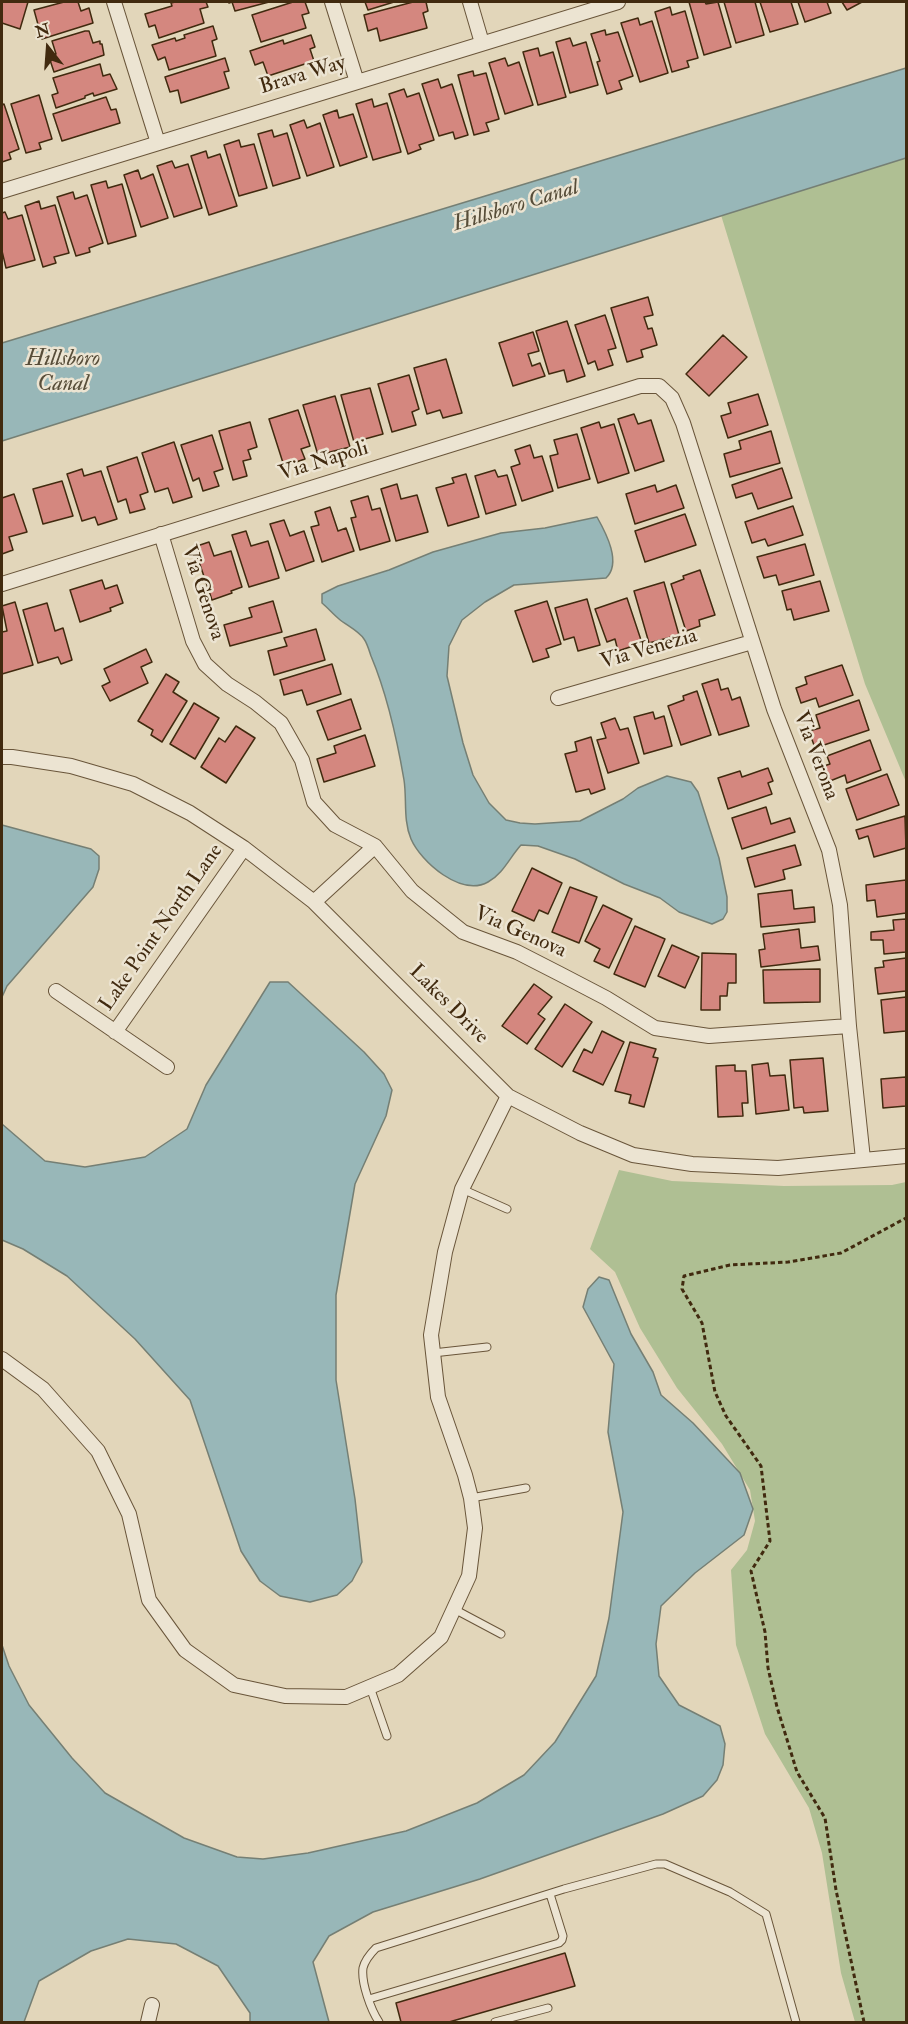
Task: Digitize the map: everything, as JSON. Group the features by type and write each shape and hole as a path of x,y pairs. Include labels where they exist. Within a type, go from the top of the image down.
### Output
{"street":[{"path":"114,2 158,143"},
{"path":"332,2 357,82"},
{"path":"470,2 482,43"},
{"name":"Brava Way","path":"2,191 610,3"},
{"name":"Via Napoli","path":"2,584 640,386 659,386"},
{"name":"Via Verona","path":"659,386 672,398 683,423 774,709 829,850 840,905 849,1026 863,1159"},
{"name":"Via Genova","path":"161,534 193,641 205,664 227,684 255,702 281,723 302,760 314,802 335,825 375,846 412,891 463,932 517,952 606,998 655,1028 709,1036 849,1026"},
{"name":"Via Venezia","path":"558,698 752,642"},
{"name":"Lakes Drive","path":"2,757 71,766 133,784 190,813 244,848 314,902 508,1096 580,1133 633,1155 692,1164 778,1168 906,1155"},
{"path":"314,902 375,846"},
{"name":"Lake Point North Lane","path":"115,1032 244,848"},
{"path":"56,991 167,1067"},
{"path":"2,1359 43,1389 98,1451 129,1514 149,1600 185,1650 234,1685 285,1696 346,1697 398,1675 441,1637 469,1576 475,1527 471,1498 438,1396 431,1335 445,1252 462,1189 508,1096"},
{"path":"148,2022 152,2005"}],"lane":[{"path":"462,1189 507,1209"},
{"path":"433,1353 487,1347"},
{"path":"471,1498 526,1488"},
{"path":"454,1609 501,1634"},
{"path":"370,1687 387,1736"},
{"path":"379,2022 365,1990 363,1968 369,1955 376,1948 614,1874 656,1864 665,1864 729,1892 765,1914 796,2022"},
{"path":"369,1999 559,1943 563,1936 550,1894"},
{"path":"495,2022 548,2008"}],"path":[{"path":"864,2022 836,1890 825,1818 797,1772 777,1707 768,1668 765,1632 751,1571 770,1541 761,1466 726,1416 715,1392 702,1323 682,1289 684,1276 730,1265 788,1262 841,1253 906,1218"}],"green space":[{"path":"906,158 906,782 865,684 721,215"},
{"path":"619,1170 672,1181 784,1186 892,1185 906,1182 906,2022 855,2022 841,1973 822,1853 809,1808 765,1734 736,1645 731,1570 747,1550 755,1521 750,1490 722,1444 677,1388 640,1328 615,1272 590,1249"}],"water":[{"name":"Hillsboro Canal","path":"906,68 906,158 2,441 2,343"},
{"path":"597,517 608,539 613,556 611,572 606,578 514,585 485,602 462,620 449,646 447,676 463,743 473,775 489,803 506,820 520,823 580,821 623,799 638,788 667,776 691,782 698,792 719,858 727,897 727,912 723,919 712,924 679,912 660,898 624,884 575,859 538,846 521,845 498,875 488,882 477,885 466,885 454,881 433,867 423,858 411,839 406,817 404,780 395,733 387,701 367,645 359,633 322,603 322,594 338,586 389,570 433,552 501,533 545,528"},
{"path":"2,825 91,849 99,856 99,869 93,887 7,986 2,997"},
{"path":"270,982 288,982 364,1052 384,1074 392,1090 386,1116 355,1184 336,1295 336,1380 355,1499 362,1562 352,1581 337,1595 310,1602 280,1596 260,1581 241,1551 190,1400 135,1339 67,1276 23,1249 2,1240 2,1124 45,1161 85,1167 145,1157 187,1129 206,1085"},
{"path":"599,1277 609,1280 631,1334 653,1372 661,1395 693,1423 740,1473 753,1509 744,1535 695,1573 661,1606 656,1644 659,1676 679,1705 720,1726 725,1744 723,1765 717,1780 703,1796 663,1814 480,1879 373,1912 329,1936 313,1962 329,2022 250,2022 250,2013 218,1966 176,1944 128,1939 91,1951 39,1981 24,2022 2,2022 2,1645 9,1666 29,1705 72,1758 105,1793 184,1838 237,1857 263,1859 308,1853 406,1831 477,1803 524,1775 555,1742 596,1676 609,1618 623,1512 608,1432 614,1364 583,1307 588,1289"}],"building":[{"path":"2,2 28,2 20,29 2,23"},
{"path":"64,2 78,2 81,11 89,8 93,23 42,39 34,10"},
{"path":"206,2 208,7 200,9 204,23 159,38 155,25 149,27 145,14 172,6 171,3"},
{"path":"232,2 269,2 235,11"},
{"path":"293,2 305,2 309,13 302,15 306,28 261,42 252,15"},
{"path":"365,2 394,2 368,10"},
{"path":"413,2 426,2 428,11 423,13 427,28 380,41 377,28 368,31 364,15"},
{"path":"689,2 705,2 706,4 718,2 731,47 704,55"},
{"path":"724,2 755,2 764,35 736,43"},
{"path":"760,2 791,2 798,24 770,32"},
{"path":"798,2 827,2 831,13 805,22"},
{"path":"842,2 862,2 847,10"},
{"path":"670,7 672,15 685,11 698,58 687,61 689,67 672,72 655,12"},
{"path":"638,18 640,25 652,21 668,73 640,82 621,23"},
{"path":"213,26 217,39 212,41 216,56 169,70 165,57 158,60 152,45 175,38 176,41 185,38 184,35"},
{"path":"605,30 606,35 618,32 633,76 619,81 622,89 607,94 591,34"},
{"path":"89,31 93,43 100,41 104,55 54,72 49,57 56,54 52,41"},
{"path":"311,35 315,47 310,49 314,61 268,76 263,62 255,65 250,51 283,40 284,44"},
{"path":"570,38 573,46 586,42 598,85 570,93 556,42"},
{"path":"538,48 540,56 553,52 566,97 538,105 523,52"},
{"path":"225,58 229,71 224,72 229,88 181,103 178,90 170,92 165,77"},
{"path":"505,58 508,66 519,62 533,105 505,114 489,63"},
{"path":"100,64 103,76 110,74 117,89 94,96 93,93 56,108 52,95 58,93 53,78"},
{"path":"473,71 474,76 486,73 499,119 486,123 489,131 474,135 458,75"},
{"path":"438,79 441,88 452,84 468,135 455,139 453,132 439,136 422,84"},
{"path":"404,89 407,97 419,93 434,140 419,145 421,149 408,154 389,94"},
{"path":"39,95 52,139 39,143 41,149 26,153 11,104"},
{"path":"106,97 111,110 116,109 120,123 62,141 53,114"},
{"path":"372,99 374,107 387,103 401,152 373,160 356,104"},
{"path":"4,104 19,149 9,153 11,159 2,162 2,105"},
{"path":"337,110 339,118 353,114 367,157 340,166 323,115"},
{"path":"304,120 307,128 320,123 334,167 307,176 290,125"},
{"path":"272,130 274,137 287,133 300,178 273,186 258,134"},
{"path":"239,140 241,147 254,144 267,188 239,196 224,145"},
{"path":"206,151 208,158 220,154 237,206 209,215 191,156"},
{"path":"172,161 175,168 188,164 202,208 174,217 157,166"},
{"path":"138,170 141,179 153,174 168,218 141,227 124,175"},
{"path":"106,181 108,188 122,184 136,236 108,244 91,185"},
{"path":"73,192 75,199 87,195 103,243 89,248 90,252 76,256 57,197"},
{"path":"39,201 41,209 55,205 69,253 54,257 56,263 43,267 25,206"},
{"path":"5,212 8,219 22,215 35,260 6,268 2,251 2,213"},
{"path":"648,297 653,315 644,317 648,329 652,328 657,345 641,350 643,357 627,362 611,308"},
{"path":"605,315 616,348 608,350 613,365 598,370 595,361 588,364 575,325"},
{"path":"567,321 585,376 567,382 564,370 549,374 536,331"},
{"path":"533,332 539,351 528,354 532,366 540,363 545,376 513,386 499,343"},
{"path":"723,335 747,357 709,396 686,374"},
{"path":"446,359 462,413 443,418 440,410 427,414 414,368"},
{"path":"409,375 419,409 412,412 416,425 392,432 378,384"},
{"path":"370,388 383,434 354,442 341,395"},
{"path":"758,394 768,425 728,438 721,416 731,413 728,403"},
{"path":"335,396 350,447 318,455 303,405"},
{"path":"298,410 310,446 301,449 305,459 284,466 269,419"},
{"path":"634,414 638,424 651,420 664,461 635,471 618,419"},
{"path":"250,422 257,447 248,450 251,459 243,461 247,476 233,480 219,431"},
{"path":"599,422 601,428 614,424 629,473 598,483 581,428"},
{"path":"771,431 780,463 730,477 724,454 741,449 739,441"},
{"path":"577,434 590,479 558,488 550,456 558,454 554,440"},
{"path":"212,435 223,469 214,472 219,486 203,491 199,478 193,481 181,445"},
{"path":"174,442 192,497 173,503 168,488 155,492 142,453"},
{"path":"530,445 534,458 542,456 553,491 522,501 511,467 520,464 515,450"},
{"path":"137,457 148,492 140,495 145,509 130,513 126,499 118,502 107,467"},
{"path":"782,468 792,498 758,509 752,493 736,498 732,485"},
{"path":"82,469 84,476 101,471 117,519 98,525 95,517 82,521 67,474"},
{"path":"495,470 498,477 507,475 516,505 486,514 475,476"},
{"path":"466,474 479,517 448,526 436,488 454,483 452,478"},
{"path":"62,481 73,516 43,524 33,489"},
{"path":"397,484 401,499 417,495 428,532 396,541 381,489"},
{"path":"655,485 657,492 676,485 684,508 635,524 626,494"},
{"path":"14,494 27,532 9,537 13,550 2,554 2,498"},
{"path":"368,496 372,510 380,508 390,541 360,550 351,518 356,517 351,501"},
{"path":"793,506 803,535 768,546 765,539 752,543 745,522"},
{"path":"330,507 338,531 346,528 354,551 322,562 311,527 319,525 315,512"},
{"path":"685,514 696,545 645,562 635,531"},
{"path":"284,520 290,536 304,531 314,561 286,571 270,524"},
{"path":"246,531 251,546 268,541 279,578 249,587 232,535"},
{"path":"209,542 214,556 231,551 242,587 212,600 194,547"},
{"path":"805,544 814,575 779,585 776,575 764,578 757,557"},
{"path":"700,570 715,615 699,620 700,626 686,631 671,584 684,579 683,576"},
{"path":"102,580 105,589 117,585 123,603 110,608 111,611 80,622 70,590"},
{"path":"820,581 829,611 794,620 791,609 787,610 782,591"},
{"path":"664,582 679,635 649,643 634,591"},
{"path":"627,598 642,643 618,651 615,639 607,642 595,609"},
{"path":"587,599 600,645 578,651 574,637 564,640 555,608"},
{"path":"273,601 282,632 230,646 224,625 252,617 249,608"},
{"path":"547,601 561,644 546,649 549,657 533,662 515,611"},
{"path":"15,602 33,665 2,674 2,632 7,631 2,606"},
{"path":"47,603 55,631 63,628 72,660 61,664 58,657 38,663 23,610"},
{"path":"316,629 325,660 274,675 268,651 287,646 284,638"},
{"path":"146,649 152,662 141,667 148,683 110,701 102,686 110,682 104,669"},
{"path":"332,664 341,694 307,705 302,690 284,695 280,680"},
{"path":"842,665 853,695 819,707 816,698 801,703 796,688 807,684 805,677"},
{"path":"166,674 179,682 173,692 187,701 162,742 151,735 153,730 138,721"},
{"path":"718,679 721,690 728,688 732,700 740,697 749,726 719,735 702,684"},
{"path":"697,691 711,735 681,745 668,706 684,700 683,696"},
{"path":"351,699 361,729 328,740 317,711"},
{"path":"859,700 869,730 815,748 809,731 820,728 816,715"},
{"path":"194,703 219,718 195,759 170,744"},
{"path":"653,712 655,719 664,716 672,746 644,754 634,717"},
{"path":"615,718 620,730 628,728 639,763 608,773 597,740 606,738 601,723"},
{"path":"236,726 255,738 226,783 201,767 219,738 225,742"},
{"path":"365,735 375,766 324,782 317,759 336,753 334,746"},
{"path":"591,737 605,789 591,794 589,789 576,792 565,754 577,751 575,742"},
{"path":"870,740 881,770 847,783 845,775 830,781 824,766 830,764 827,756"},
{"path":"768,768 773,781 768,783 772,794 728,809 718,778 740,771 742,777"},
{"path":"887,774 899,805 857,820 846,789"},
{"path":"766,807 771,824 790,818 795,832 742,849 732,818"},
{"path":"905,816 906,848 874,857 868,836 859,839 856,830"},
{"path":"795,845 801,865 783,870 785,879 755,887 747,858"},
{"path":"532,868 562,883 548,914 539,910 534,921 512,911"},
{"path":"906,880 906,913 877,917 875,900 867,901 866,885"},
{"path":"570,887 597,897 579,943 552,932"},
{"path":"792,890 794,909 814,907 815,922 761,927 758,894"},
{"path":"603,905 632,919 609,968 594,961 600,949 585,941"},
{"path":"906,919 906,952 884,954 883,940 871,940 871,932 894,930 893,920"},
{"path":"635,926 665,939 645,987 614,974"},
{"path":"799,929 801,948 818,946 820,960 761,967 759,950 765,949 763,934"},
{"path":"672,945 699,957 685,988 658,976"},
{"path":"702,953 736,954 736,983 728,983 727,996 720,996 720,1010 701,1010"},
{"path":"906,958 906,991 878,994 875,968 884,967 883,961"},
{"path":"820,969 820,1002 764,1003 763,970"},
{"path":"534,984 552,997 538,1014 545,1019 527,1044 502,1026"},
{"path":"906,997 906,1031 884,1033 881,1000"},
{"path":"565,1004 592,1022 562,1067 535,1049"},
{"path":"602,1031 624,1042 603,1085 573,1071 584,1049 592,1053"},
{"path":"630,1042 656,1049 653,1057 658,1058 644,1107 629,1103 631,1095 615,1091"},
{"path":"823,1058 828,1111 804,1113 803,1107 794,1108 790,1060"},
{"path":"768,1063 770,1076 785,1075 789,1110 756,1114 752,1065"},
{"path":"735,1065 735,1071 746,1071 748,1103 742,1103 743,1116 718,1117 716,1066"},
{"path":"906,1077 906,1106 883,1108 881,1079"},
{"path":"565,1953 575,1986 449,2022 401,2022 396,2003"}]}
